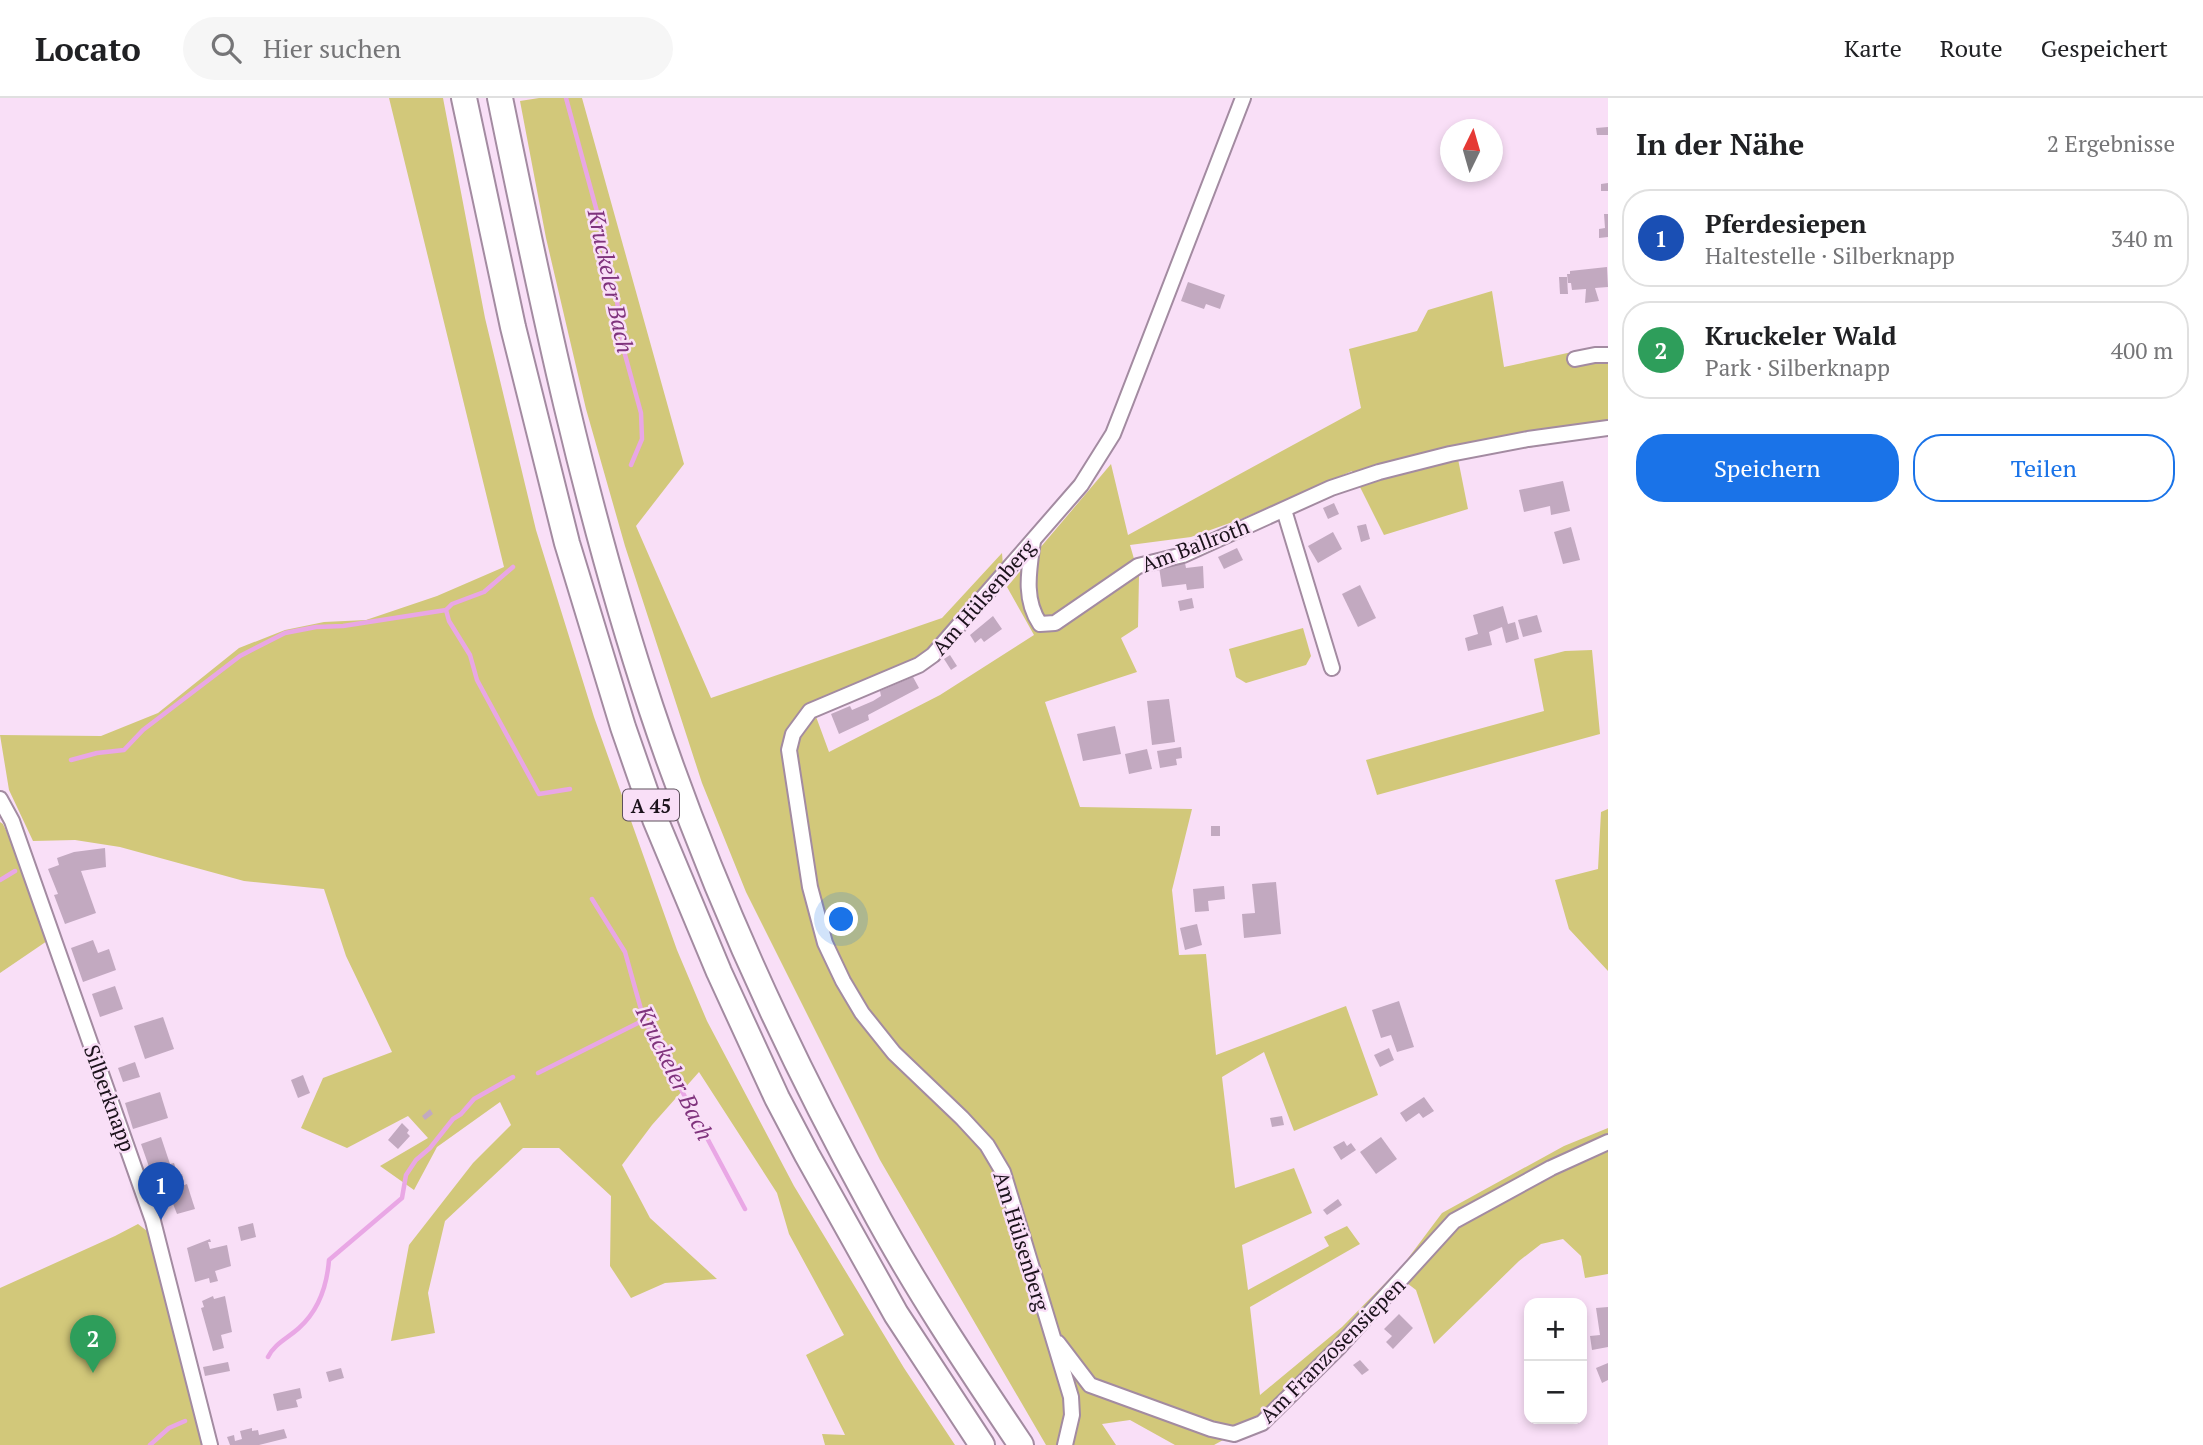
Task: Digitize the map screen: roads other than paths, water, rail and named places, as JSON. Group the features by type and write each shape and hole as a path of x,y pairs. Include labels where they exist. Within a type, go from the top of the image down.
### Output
{"highway":[{"name":"A 45","path":"465,103 513,327 564,530 623,727 656,819 730,997 807,1155 896,1314 982,1445"},
{"name":"A 45","path":"501,106 544,313 600,540 652,710 684,801 743,947 832,1133 922,1292 1021,1445"}],"street":[{"name":"Am Hülsenberg","path":"1065,1445 1072,1415 1071,1397 1003,1172 987,1144 894,1053 862,1013 843,981 825,943 810,887 789,750 793,734 810,712 919,665 933,655 1081,485 1112,434 1243,98"},
{"path":"1575,359 1608,355"},
{"name":"Am Ballroth","path":"1033,540 1029,602 1041,624 1055,623 1138,566 1183,555 1331,488 1426,460 1528,439 1608,428"},
{"path":"1284,510 1332,668"},
{"name":"Silberknapp","path":"0,799 12,821 153,1221 210,1445"},
{"name":"Am Franzosensiepen","path":"1050,1330 1071,1363 1090,1385 1211,1429 1234,1434 1262,1423 1340,1346 1454,1221 1551,1168 1608,1142"}],"waterway":[{"name":"Kruckeler Bach","path":"566,98 602,230 606,269 617,301 624,351 641,413 642,439 631,465"},
{"name":"Kruckeler Bach","path":"513,567 484,592 452,604 446,610 449,621 470,655 477,680 539,794 570,789"},
{"path":"71,760 124,750 143,730 240,656 285,633 446,610"},
{"path":"0,880 15,871"},
{"name":"Kruckeler Bach","path":"592,899 625,952 644,1020 745,1209"},
{"path":"538,1073 644,1020"},
{"path":"268,1357 274,1348 299,1328 312,1313 324,1288 329,1260 402,1198 406,1175 416,1160 474,1099 513,1077"},
{"path":"150,1445 169,1428 185,1421"}],"place":[{"name":"Pferdesiepen","path":"161,1220"},
{"name":"Kruckeler Wald","path":"93,1373"}]}
